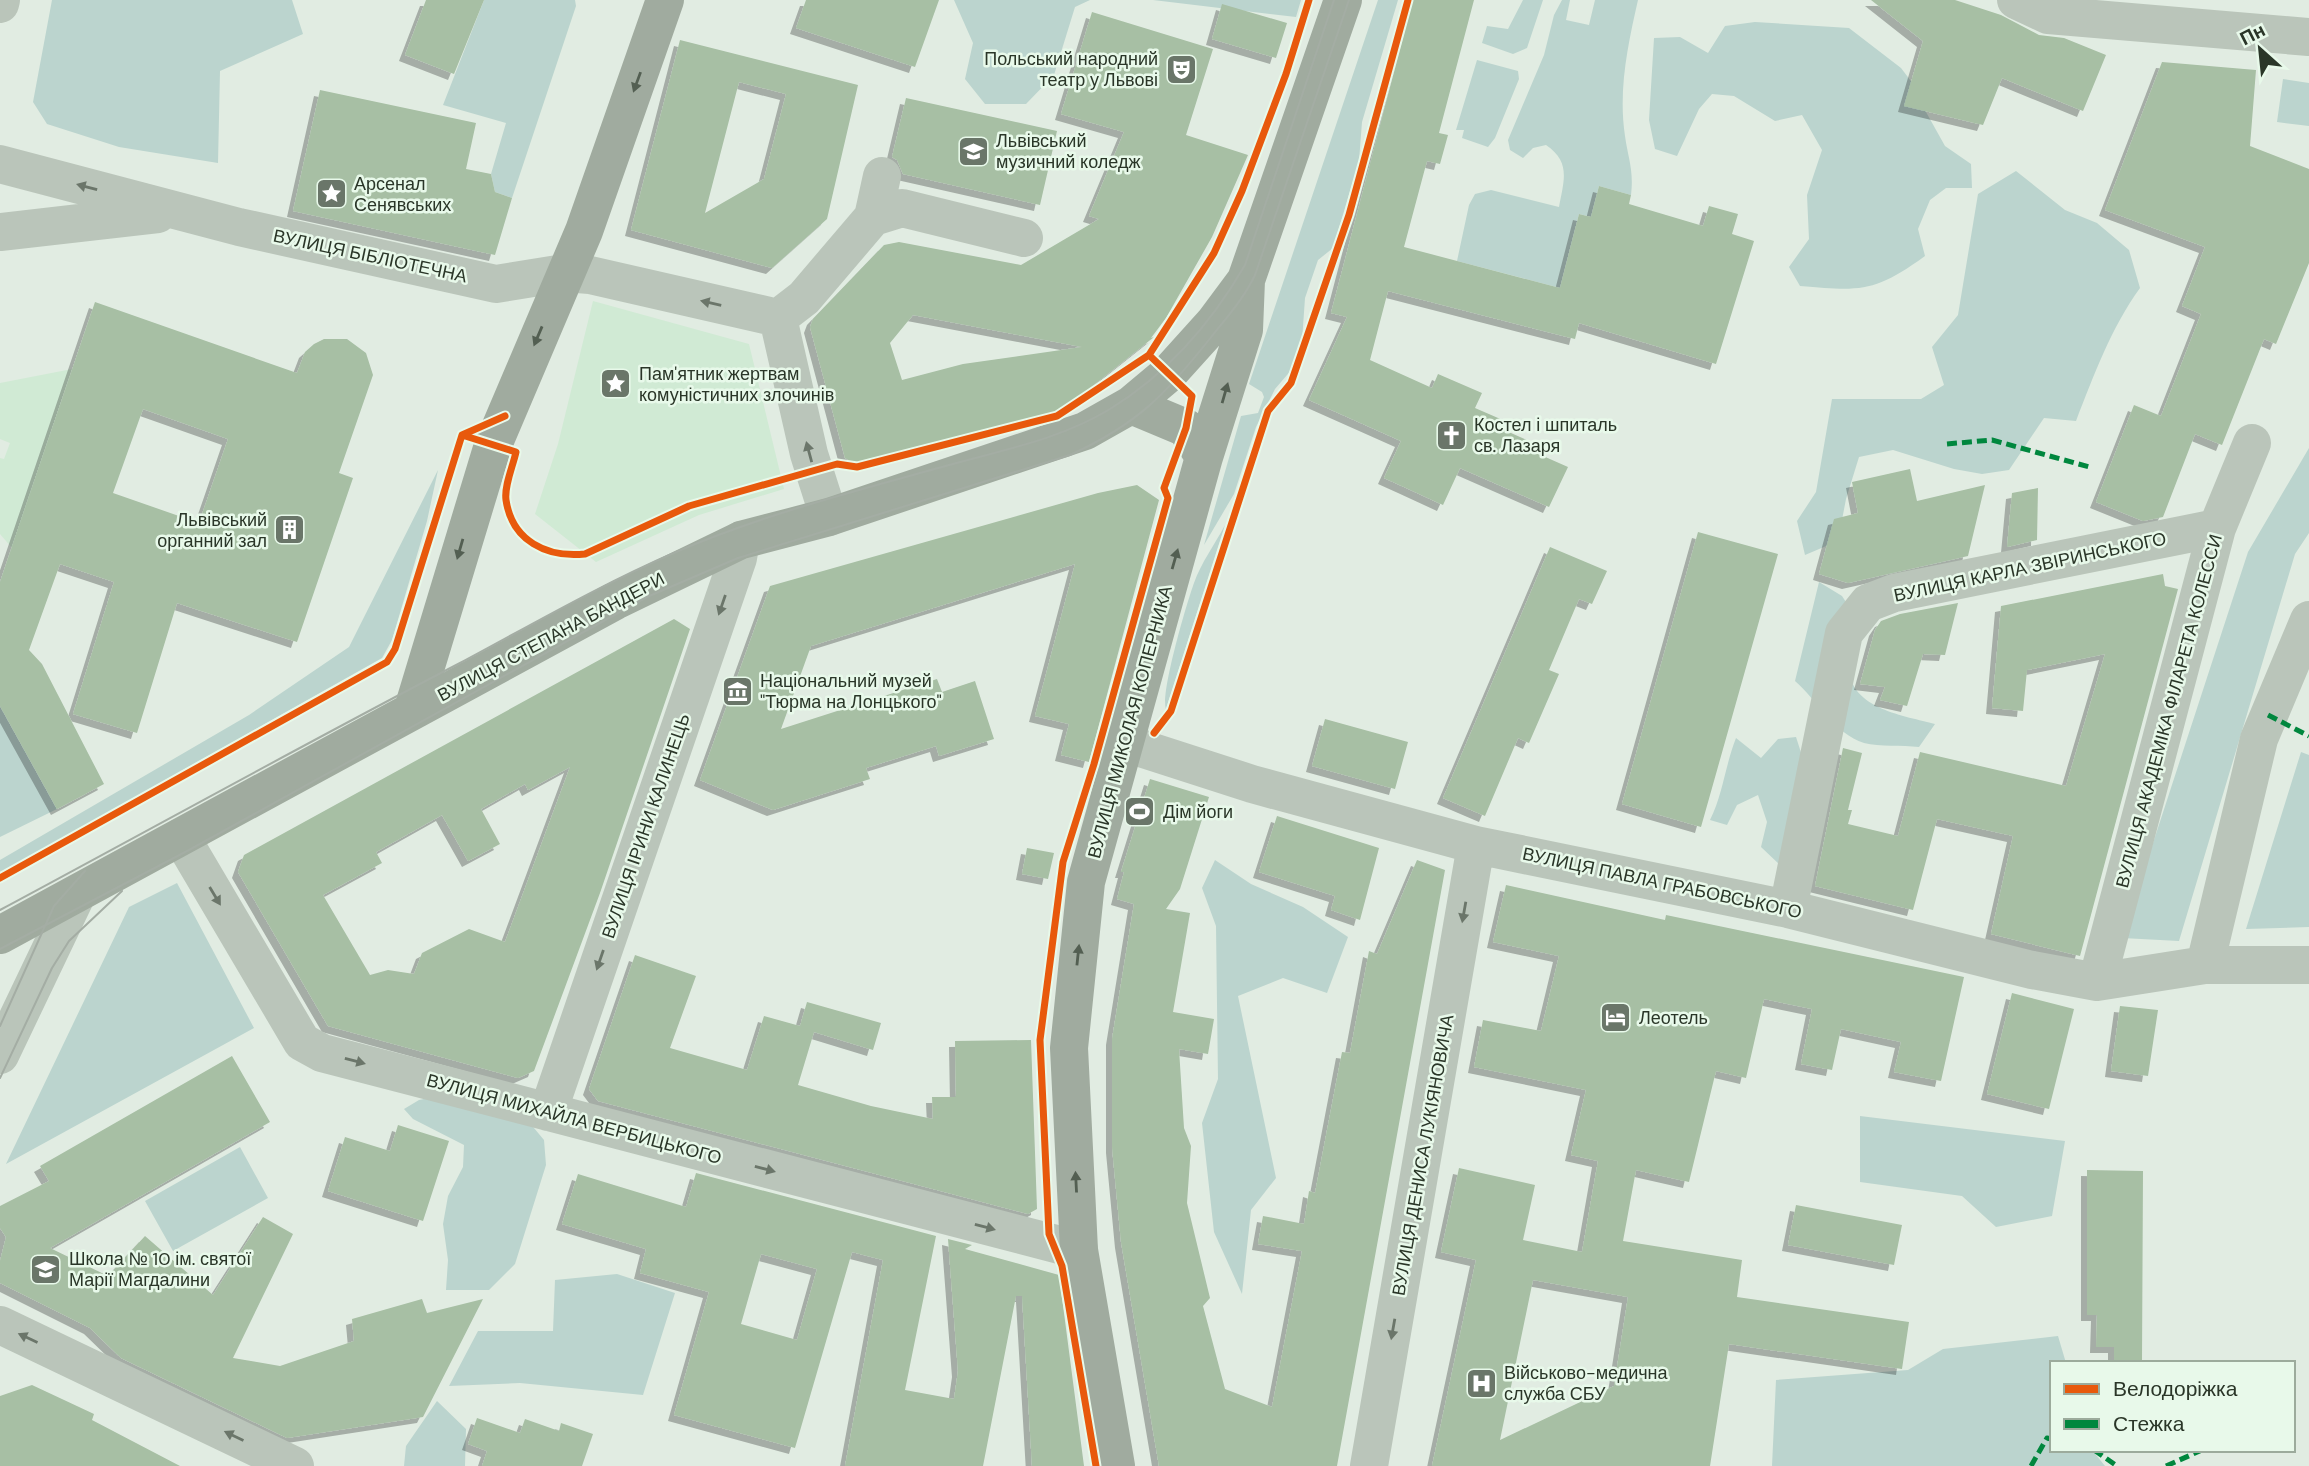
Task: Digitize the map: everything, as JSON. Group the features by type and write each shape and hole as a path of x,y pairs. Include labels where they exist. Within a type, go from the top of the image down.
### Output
{"main road":[{"path":"413,709 493,445 584,231 666,0"},
{"name":"ВУЛИЦЯ МИКОЛАЯ КОПЕРНИКА","path":"1116,1466 1079,1250 1069,1048 1086,882 1204,457 1244,330 1246,280 1343,0"},
{"name":"ВУЛИЦЯ СТЕПАНА БАНДЕРИ","path":"0,935 615,601 741,540 829,517 1085,430 1131,405 1181,360 1214,323 1246,280"},
{"path":"1131,405 1186,428 1204,457"}],"street":[{"path":"2015,0 2049,15 2309,37"},
{"name":"ВУЛИЦЯ БІБЛІОТЕЧНА","path":"0,164 176,211 496,284 564,273 590,275 778,318"},
{"path":"829,517 809,454 778,318 804,298 873,217 883,176"},
{"path":"873,217 902,208 1024,238"},
{"name":"ВУЛИЦЯ БІБЛІОТЕЧНА","path":"0,232 176,211"},
{"name":"ВУЛИЦЯ АКАДЕМІКА ФІЛАРЕТА КОЛЕССИ","path":"2097,982 2217,528 2252,443"},
{"name":"ВУЛИЦЯ КАРЛА ЗВІРИНСЬКОГО","path":"1788,909 1844,633 1868,603 1894,593 2217,528"},
{"name":"ВУЛИЦЯ ІРИНИ КАЛИНЕЦЬ","path":"548,1112 738,558 741,540"},
{"path":"2205,965 2259,739 2309,620"},
{"name":"ВУЛИЦЯ ПАВЛА ГРАБОВСЬКОГО","path":"1125,743 1252,784 1476,845 1788,909 2032,970 2097,982 2205,965 2309,965"},
{"name":"ВУЛИЦЯ МИХАЙЛА ВЕРБИЦЬКОГО","path":"181,837 302,1042 322,1053 1079,1250"},
{"name":"ВУЛИЦЯ ДЕНИСА ЛУКІЯНОВИЧА","path":"1369,1466 1476,845"},
{"path":"0,1055 77,894"},
{"path":"0,1325 295,1466"}],"shaded area":[{"path":"52,0 292,0 303,34 220,71 218,163 119,147 47,124 33,102"},
{"path":"484,0 575,0 576,6 512,198 495,192 491,174 506,123 443,105"},
{"path":"954,0 1090,0 1075,7 1054,75 1026,104 985,104 965,79 973,43"},
{"path":"1153,0 1301,0 1296,17"},
{"path":"1378,0 1398,0 1362,122 1359,161 1333,248 1318,260 1305,298 1302,341 1293,368 1275,389 1256,427 1234,494 1204,545 1241,416 1258,413 1264,397 1262,392 1249,384"},
{"path":"1523,0 1543,0 1527,48 1513,54 1482,43 1487,26 1508,29"},
{"path":"1562,0 1570,0 1566,20 1589,25 1595,0 1638,0 1623,84 1623,119 1632,186 1631,195 1599,186 1591,217 1579,214 1560,288 1457,261 1469,205 1475,194 1491,190 1559,207 1564,172 1554,151 1546,145 1533,148 1523,158 1510,150 1508,140 1544,55 1554,15"},
{"path":"1755,22 1849,28 1901,68 1920,93 1926,112 1945,146 1971,164 1972,188 1946,188 1930,200 1918,229 1925,256 1893,277 1866,287 1838,289 1800,286 1789,267 1809,239 1807,195 1822,150 1802,115 1775,121 1734,96 1712,94 1699,109 1677,156 1655,149 1649,120 1654,38 1680,37 1708,53 1725,26"},
{"path":"1477,60 1518,71 1519,79 1495,138 1488,147 1462,138 1464,130 1456,130"},
{"path":"2283,79 2309,83 2309,126 2277,122"},
{"path":"2016,171 2065,210 2097,223 2129,250 2140,288 2112,336 2076,421 2044,418 2009,470 1982,474 1954,469 1893,450 1859,457 1846,499 1838,541 1805,555 1797,521 1816,492 1832,399 1921,399 1944,385 1932,347 1958,315 1978,194"},
{"path":"593,301 749,344 784,489 699,515 596,562 535,514 558,444"},
{"path":"72,369 12,548 0,534 0,458 4,459 10,443 0,439 0,383"},
{"path":"2309,448 2309,533 2295,554 2179,941 2122,938 2248,552"},
{"path":"438,470 427,521 392,640 382,658 0,873 0,860 249,715 349,647"},
{"path":"1225,525 1166,709 1170,668 1194,583"},
{"path":"1819,582 1842,596 1857,619 1849,668 1852,682 1859,693 1869,702 1895,714 1935,724 1919,747 1870,744 1854,739 1835,724 1795,681"},
{"path":"0,706 57,809 0,837"},
{"path":"1796,737 1806,768 1781,866 1761,847 1767,822 1758,795 1737,805 1727,825 1710,820 1736,738 1761,758 1778,739"},
{"path":"2301,752 2309,755 2309,927 2246,929"},
{"path":"1215,860 1251,884 1303,907 1348,937 1327,993 1283,978 1238,996 1276,1178 1251,1210 1242,1294 1214,1232 1202,1123 1218,1079 1216,926 1202,888"},
{"path":"177,883 254,1028 6,1164 129,907"},
{"path":"433,1097 529,1122 544,1140 546,1165 515,1264 489,1290 446,1290 448,1260 443,1224 448,1196 463,1167 464,1145 413,1119 404,1109 419,1100"},
{"path":"1860,1116 2065,1141 2052,1216 1996,1227 1962,1196 1860,1182"},
{"path":"240,1147 268,1198 173,1251 145,1201"},
{"path":"617,1274 675,1293 643,1395 520,1383 449,1386 478,1331 553,1331 555,1280"},
{"path":"2058,1336 2065,1361 2050,1361 2050,1452 2094,1452 2105,1466 1772,1466 1776,1380 1908,1370 1943,1349"},
{"path":"437,1401 466,1429 465,1466 404,1466 406,1446"}],"building":[{"path":"426,0 484,0 454,74 405,55"},
{"path":"806,0 939,0 915,67 796,28"},
{"path":"1413,0 1474,0 1439,133 1448,135 1440,164 1427,161 1404,247 1560,288 1579,214 1591,217 1599,186 1631,195 1629,204 1703,226 1709,206 1738,214 1732,234 1754,241 1716,364 1579,323 1575,339 1388,291 1370,360 1432,388 1438,374 1482,393 1475,408 1505,421 1502,429 1538,445 1534,452 1568,467 1549,507 1460,468 1443,505 1384,478 1401,441 1309,400 1347,317 1331,313"},
{"path":"1871,0 1955,0 2001,15 2039,35 2064,38 2106,55 2083,111 2002,78 1983,125 1904,106 1923,41"},
{"path":"1222,4 1287,23 1276,58 1212,39"},
{"path":"1092,12 1213,49 1186,135 1248,155 1212,237 1166,318 1151,338 1154,337 1071,403 1054,412 858,465 845,458 810,327 813,319 884,245 899,242 1021,265 1099,219 1089,216 1124,132 1061,114","holes":["913,315 1082,347 963,364 902,380 890,343"]},
{"path":"680,40 858,85 827,219 772,268 631,230","holes":["739,82 786,94 764,179 705,213"]},
{"path":"2162,62 2256,70 2250,146 2309,169 2309,263 2276,344 2264,339 2222,445 2195,434 2163,517 2143,521 2096,502 2134,405 2161,416 2201,314 2182,306 2205,247 2105,210"},
{"path":"320,90 476,123 466,169 491,174 495,192 512,198 495,255 293,211"},
{"name":"Львівський музичний коледж","path":"906,98 1057,131 1040,205 903,174 897,160 892,157"},
{"path":"95,302 297,373 305,352 324,339 347,339 366,353 373,375 339,473 353,478 297,642 177,603 137,733 73,714 114,582 60,564 29,650 42,664 104,784 57,809 0,706 0,582","holes":["143,409 228,439 199,523 113,493"]},
{"path":"1910,469 1917,501 1985,485 1968,556 1848,583 1819,574 1834,519 1858,513 1852,482"},
{"path":"1137,485 1159,500 1089,762 1061,755 1069,724 1035,716 1075,564 811,646 781,729 937,679 942,692 975,681 994,739 939,756 936,746 866,768 870,779 773,810 700,780 770,586 1098,493"},
{"path":"2038,488 2037,540 2007,547 2012,493"},
{"path":"1698,532 1778,554 1701,827 1622,804"},
{"path":"1550,547 1607,571 1592,604 1579,599 1549,670 1559,674 1529,743 1518,738 1485,816 1443,798"},
{"path":"2163,574 2165,586 2178,589 2080,956 1991,934 2013,836 1937,819 1913,910 1815,886 1843,748 1862,753 1848,810 1852,810 1848,824 1898,836 1920,752 2066,786 2105,654 2027,670 2023,711 1992,708 2001,606"},
{"path":"1958,603 1945,655 1923,654 1907,706 1880,700 1885,687 1860,684 1875,630 1881,621 1900,614"},
{"path":"674,619 690,629 600,893 534,1071 518,1078 328,1026 238,872 244,855","holes":["570,767 505,942 469,929 422,953 414,974 388,970 370,975 323,895 382,863 376,852 442,815 468,861 500,844 481,809 525,784 528,790"]},
{"path":"1325,719 1408,742 1395,789 1312,766"},
{"path":"1150,779 1209,797 1180,889 1166,909 1190,913 1173,1012 1214,1019 1208,1054 1179,1049 1184,1128 1191,1146 1187,1203 1210,1298 1203,1306 1225,1389 1272,1407 1302,1251 1258,1244 1263,1216 1304,1224 1309,1191 1315,1193 1342,1052 1350,1053 1369,951 1377,954 1417,860 1445,870 1337,1466 1159,1466 1121,1242 1112,1147 1112,1039 1134,904 1117,899 1124,872 1121,872"},
{"path":"1277,816 1379,848 1360,920 1331,910 1335,896 1259,872"},
{"path":"1027,848 1054,853 1048,879 1022,874"},
{"path":"1506,885 1665,920 1666,915 1964,977 1941,1081 1894,1072 1901,1042 1841,1029 1832,1070 1801,1064 1812,1009 1764,999 1746,1078 1716,1071 1689,1182 1636,1170 1623,1241 1742,1260 1737,1297 1909,1322 1902,1369 1729,1344 1710,1466 1432,1466 1476,1260 1441,1252 1459,1168 1535,1185 1523,1240 1582,1252 1598,1161 1571,1155 1586,1090 1474,1067 1483,1020 1541,1031 1559,956 1493,942","holes":["1533,1280 1628,1297 1614,1386 1500,1440"]},
{"path":"635,955 696,976 670,1048 747,1070 764,1016 800,1026 807,1002 881,1023 873,1050 814,1032 798,1085 871,1106 933,1119 932,1097 956,1097 955,1041 1031,1040 1037,1209 1028,1214 598,1101 589,1089"},
{"path":"2012,993 2074,1009 2049,1109 1987,1094"},
{"path":"2120,1006 2158,1010 2148,1076 2111,1071"},
{"path":"232,1056 270,1122 50,1248 108,1276 145,1236 213,1295 263,1217 293,1234 233,1358 280,1366 354,1341 352,1319 422,1299 427,1313 483,1299 423,1417 287,1438 121,1358 90,1328 0,1283 0,1261 6,1237 0,1228 0,1206 49,1181 40,1166"},
{"path":"398,1125 449,1141 423,1221 328,1191 345,1137 390,1151"},
{"path":"2087,1170 2143,1171 2142,1361 2114,1361 2114,1347 2096,1347 2097,1315 2087,1315"},
{"path":"696,1173 936,1236 905,1390 954,1399 958,1371 948,1239 972,1245 965,1249 1059,1275 1084,1466 1032,1466 1022,1296 1016,1296 983,1466 845,1466 883,1260 852,1252 795,1448 674,1415 709,1292 640,1273 646,1249 562,1224 578,1174 686,1207","holes":["761,1254 817,1269 797,1340 741,1324"]},
{"path":"1796,1205 1902,1225 1894,1265 1788,1245"},
{"path":"32,1385 94,1414 92,1420 180,1466 0,1466 0,1396"},
{"path":"477,1418 520,1433 525,1419 559,1431 561,1423 593,1434 582,1466 482,1466 487,1451 468,1444"}],"tram line":[{"path":"0,910 648,564 709,538 777,515 1052,436 1091,419 1131,395 1187,345 1218,307 1245,265 1334,0"},
{"path":"0,949 189,850 647,597 738,558 1070,455 1133,419 1165,391 1195,356 1235,307 1255,275 1349,0"},
{"path":"0,1026 54,906 85,871"},
{"path":"0,1078 52,968 69,941 122,891"}],"marked path":[{"path":"1947,444 1992,440 2093,468"},
{"path":"2268,715 2309,736"},
{"path":"2031,1466 2047,1438 2050,1439"},
{"path":"2097,1452 2117,1466"},
{"path":"2166,1466 2198,1452"}],"cycle path":[{"path":"462,435 516,452 506,494 510,514 516,526 534,544 571,555 585,554 689,506 837,464 857,467 1057,416 1149,355 1214,253 1242,191 1286,74 1309,0"},
{"path":"1154,733 1171,711 1268,411 1291,383 1349,215 1408,0"},
{"path":"1096,1466 1062,1266 1049,1234 1040,1040 1063,862 1094,764 1168,498 1164,488 1186,428 1192,396 1149,355"},
{"path":"0,878 387,662 395,649 462,435 505,416"}],"place":[{"name":"Польський народний театр у Львові","path":"1181,69"},
{"name":"Львівський музичний коледж","path":"973,151"},
{"name":"Арсенал Сенявських","path":"331,194"},
{"name":"Пам'ятник жертвам комуністичних злочинів","path":"616,384"},
{"name":"Костел і шпиталь св. Лазаря","path":"1451,435"},
{"name":"Львівський органний зал","path":"290,530"},
{"name":"Національний музей \"Тюрма на Лонцького\"","path":"737,691"},
{"name":"Дім йоги","path":"1140,812"},
{"name":"Леотель","path":"1616,1018"},
{"name":"Школа № 10 ім. святої Марії Магдалини","path":"46,1269"},
{"name":"Військово-медична служба СБУ","path":"1481,1383"}]}
